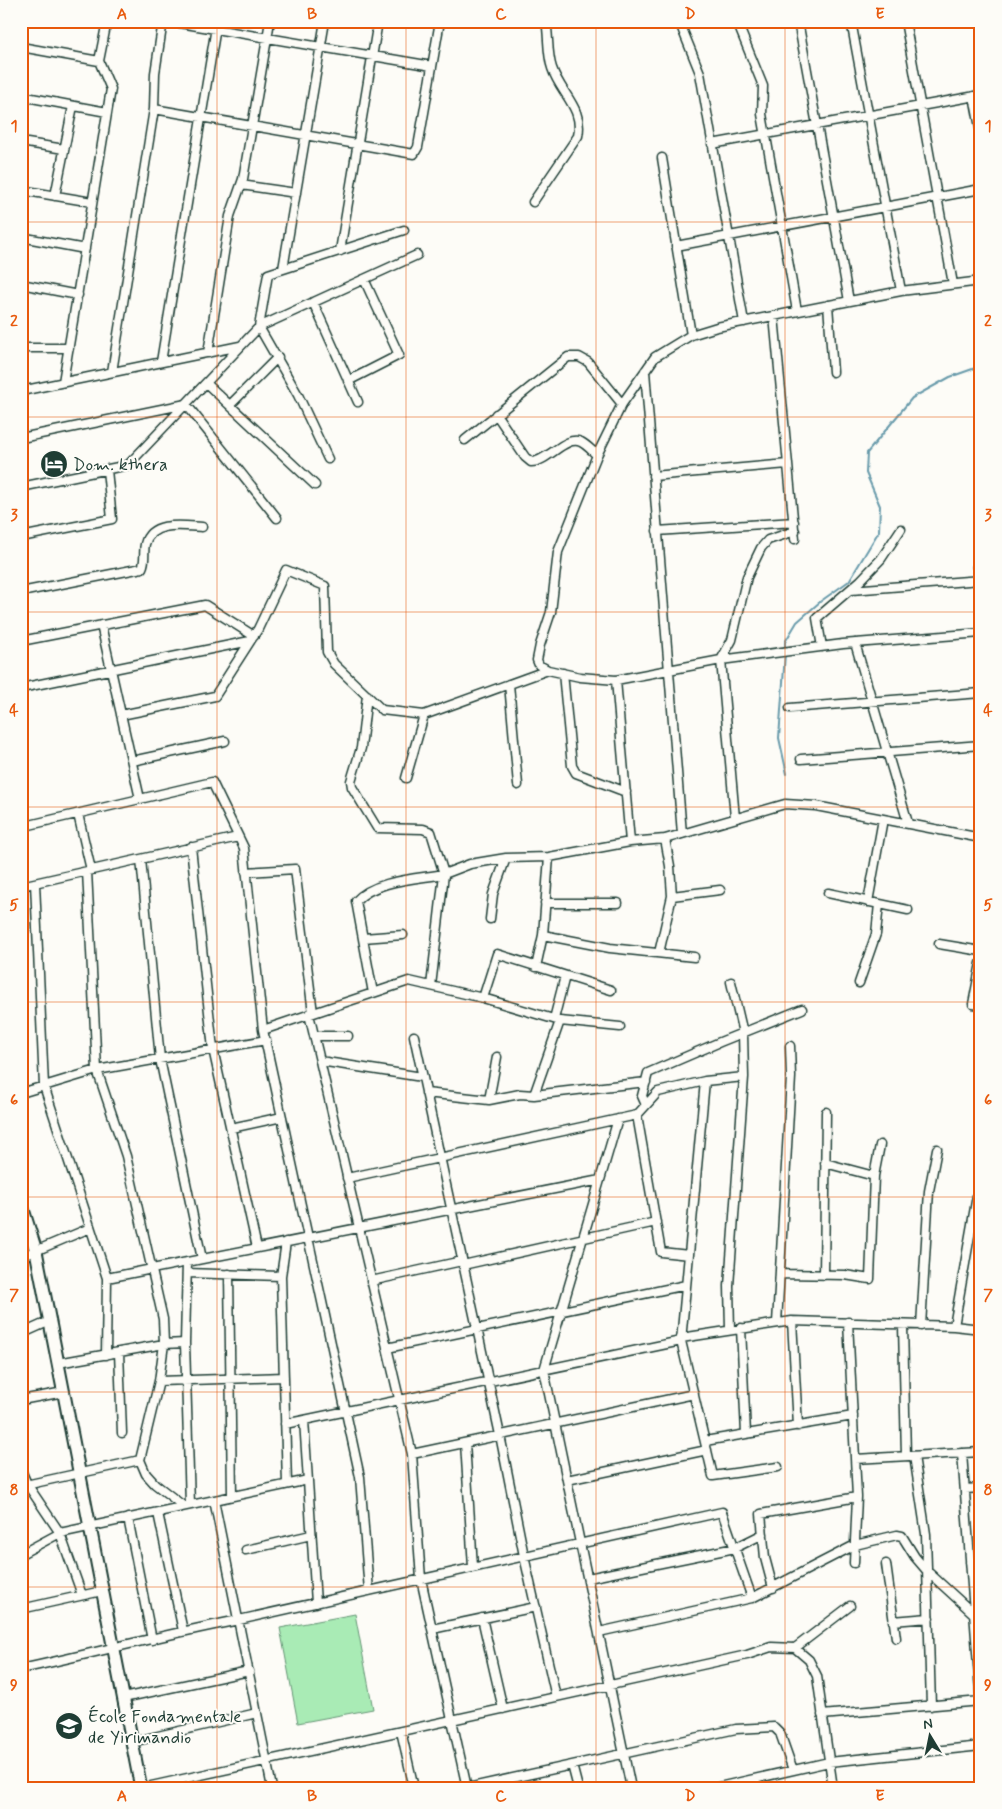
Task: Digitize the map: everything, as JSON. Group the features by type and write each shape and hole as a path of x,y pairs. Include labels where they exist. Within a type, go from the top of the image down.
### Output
{"street":[{"path":"63,382 111,88 100,61 107,21"},
{"path":"112,372 154,110 155,73 163,21"},
{"path":"168,21 217,25 267,38 432,66"},
{"path":"208,353 230,216 242,185 270,21"},
{"path":"283,269 324,21"},
{"path":"340,251 378,21"},
{"path":"154,110 414,154 418,146 440,21"},
{"path":"533,202 578,136 579,128 578,117 572,103 554,75 551,66 546,21"},
{"path":"679,21 700,73 744,322"},
{"path":"798,21 848,301"},
{"path":"851,21 901,291"},
{"path":"904,21 953,284"},
{"path":"737,22 763,86 762,114 765,134 797,311"},
{"path":"161,362 217,25"},
{"path":"21,47 100,61"},
{"path":"712,144 978,95 981,134"},
{"path":"21,96 107,112"},
{"path":"55,196 73,106"},
{"path":"21,142 64,150"},
{"path":"662,158 691,335"},
{"path":"242,185 296,194"},
{"path":"676,246 981,188"},
{"path":"21,190 92,202"},
{"path":"328,458 278,357 259,327 268,274 404,230"},
{"path":"21,237 85,249"},
{"path":"21,487 128,465 259,327 416,255"},
{"path":"348,381 400,355 364,279"},
{"path":"981,281 901,291 716,327 691,335 655,357 622,404 597,455 558,552 551,612 537,660 539,665 548,670 580,677 616,680 721,660 855,643 981,633"},
{"path":"21,284 78,295"},
{"path":"313,302 358,402"},
{"path":"828,305 833,372"},
{"path":"735,818 721,660 732,640 747,577 761,548 768,540 795,535 774,316"},
{"path":"21,391 241,346"},
{"path":"21,348 69,348"},
{"path":"230,405 278,357"},
{"path":"465,440 568,357 580,357 588,362 622,404"},
{"path":"645,371 682,834"},
{"path":"206,383 315,485"},
{"path":"21,438 186,404"},
{"path":"186,404 277,518"},
{"path":"496,414 525,457 531,462 537,462 567,442 578,441 584,443 597,455"},
{"path":"653,476 788,464"},
{"path":"21,537 112,519 107,470"},
{"path":"657,532 794,522"},
{"path":"21,592 142,568 145,544 155,531 170,526 202,527"},
{"path":"822,647 817,618 852,590 881,559 901,529"},
{"path":"852,590 981,580 977,566"},
{"path":"122,715 215,696 252,639 286,570 325,586 327,652 334,664 382,710 424,715 548,670"},
{"path":"21,640 205,605 252,639"},
{"path":"101,625 140,799"},
{"path":"21,688 252,639"},
{"path":"855,643 908,823"},
{"path":"563,673 572,766 576,773 626,792"},
{"path":"616,680 630,842"},
{"path":"509,684 518,785"},
{"path":"790,708 981,693"},
{"path":"367,695 361,748 351,781 352,787 377,828 423,829 431,832 444,874 431,986"},
{"path":"406,778 424,715"},
{"path":"132,762 225,741"},
{"path":"801,758 981,745"},
{"path":"21,827 212,782 244,848 263,1030 360,1477 369,1591"},
{"path":"372,993 356,901 363,893 376,886 444,874 470,864 506,858 549,857 630,842 664,838 784,804 816,806 981,838"},
{"path":"78,814 89,870 97,1070 126,1156 163,1319 164,1344 159,1381 140,1460 146,1474 154,1484 186,1505"},
{"path":"868,902 883,818"},
{"path":"21,886 238,836"},
{"path":"659,953 672,896 670,866 664,838"},
{"path":"191,847 213,1049 257,1248"},
{"path":"536,966 543,935 549,857"},
{"path":"490,919 494,894 506,858"},
{"path":"141,859 160,1059 202,1259"},
{"path":"246,872 295,869 314,1036 412,1454 421,1579 467,1788 736,1729 768,1726 774,1726 780,1733 792,1770"},
{"path":"34,883 44,1086 107,1278 106,1355"},
{"path":"672,896 720,890"},
{"path":"828,893 908,910"},
{"path":"546,903 618,903"},
{"path":"859,983 876,934 879,904"},
{"path":"363,938 403,935"},
{"path":"543,935 610,948 694,956"},
{"path":"939,944 981,951"},
{"path":"483,998 497,954 611,990"},
{"path":"981,963 973,1004 981,1005"},
{"path":"534,1094 557,1020 565,976"},
{"path":"263,1030 408,981 483,998 557,1020 620,1027"},
{"path":"730,1330 729,1286 744,1077 743,1033 731,982"},
{"path":"646,1106 642,1096 648,1073 802,1009"},
{"path":"314,1036 348,1036"},
{"path":"414,1036 489,1382 524,1556 556,1697"},
{"path":"21,1093 97,1070 266,1040"},
{"path":"777,1323 792,1078 790,1046"},
{"path":"489,1100 497,1058"},
{"path":"320,1061 422,1077"},
{"path":"347,1178 637,1115 658,1092 705,1081 744,1077"},
{"path":"705,1081 681,1340 713,1476 778,1467"},
{"path":"426,1093 489,1100 520,1094 646,1082"},
{"path":"824,1275 826,1112"},
{"path":"637,1115 661,1252 689,1255"},
{"path":"230,1128 282,1118"},
{"path":"618,1119 544,1370 631,1788"},
{"path":"780,1274 845,1276 870,1279 874,1176 880,1145"},
{"path":"921,1326 929,1191 937,1149"},
{"path":"825,1163 874,1176"},
{"path":"107,1278 600,1180"},
{"path":"954,1326 978,1190"},
{"path":"21,1203 36,1251 141,1788 747,1655 771,1647 795,1648 809,1660 817,1676 834,1788"},
{"path":"371,1281 656,1222"},
{"path":"21,1257 90,1228"},
{"path":"286,1242 281,1276 287,1484"},
{"path":"186,1505 185,1343 187,1262"},
{"path":"187,1272 281,1276"},
{"path":"228,1274 232,1496"},
{"path":"387,1348 686,1285"},
{"path":"21,1334 50,1321"},
{"path":"285,1424 681,1340 777,1323 792,1321 848,1322 954,1326 981,1329"},
{"path":"792,1321 798,1426"},
{"path":"848,1322 857,1497 854,1563"},
{"path":"903,1325 910,1456 926,1534 931,1706"},
{"path":"741,1328 746,1434"},
{"path":"58,1363 164,1344 185,1343"},
{"path":"119,1352 122,1433"},
{"path":"159,1381 284,1377"},
{"path":"21,1400 64,1392"},
{"path":"412,1454 694,1394"},
{"path":"705,1441 853,1416"},
{"path":"304,1420 316,1603"},
{"path":"465,1443 473,1568"},
{"path":"567,1480 707,1450"},
{"path":"855,1459 981,1452"},
{"path":"962,1453 981,1705"},
{"path":"24,1485 140,1460"},
{"path":"21,1470 24,1485 60,1533 82,1595"},
{"path":"21,1554 60,1533 308,1480"},
{"path":"965,1489 981,1488"},
{"path":"773,1588 765,1558 761,1514 857,1497"},
{"path":"214,1500 272,1788"},
{"path":"21,1669 152,1640 183,1631 722,1512 752,1598"},
{"path":"158,1513 183,1631"},
{"path":"128,1518 152,1640"},
{"path":"588,1578 735,1548 763,1534"},
{"path":"246,1550 311,1535"},
{"path":"599,1632 752,1598 854,1545 897,1535 902,1536 915,1557 927,1571 974,1614"},
{"path":"970,1562 981,1562"},
{"path":"886,1564 896,1638"},
{"path":"21,1609 102,1591"},
{"path":"795,1648 850,1606"},
{"path":"432,1629 536,1607"},
{"path":"482,1618 503,1709"},
{"path":"893,1621 928,1618"},
{"path":"123,1698 249,1670"},
{"path":"822,1715 981,1701"},
{"path":"132,1742 257,1712"},
{"path":"401,1731 414,1788"},
{"path":"714,1788 829,1762 981,1746"},
{"path":"572,1765 578,1788"},
{"path":"832,1777 839,1788"}],"green space":[{"path":"355,1614 373,1709 298,1723 280,1628"}],"waterway":[{"path":"785,649 785,642 797,622 821,601 849,581 879,531 880,506 866,473 867,453 912,398 950,377 981,366"},
{"path":"785,654 779,738 787,774"}],"place":[{"name":"Dom. kthera","path":"54,464"},
{"name":"École Fondamentale de Yirimandio","path":"69,1726"}]}
